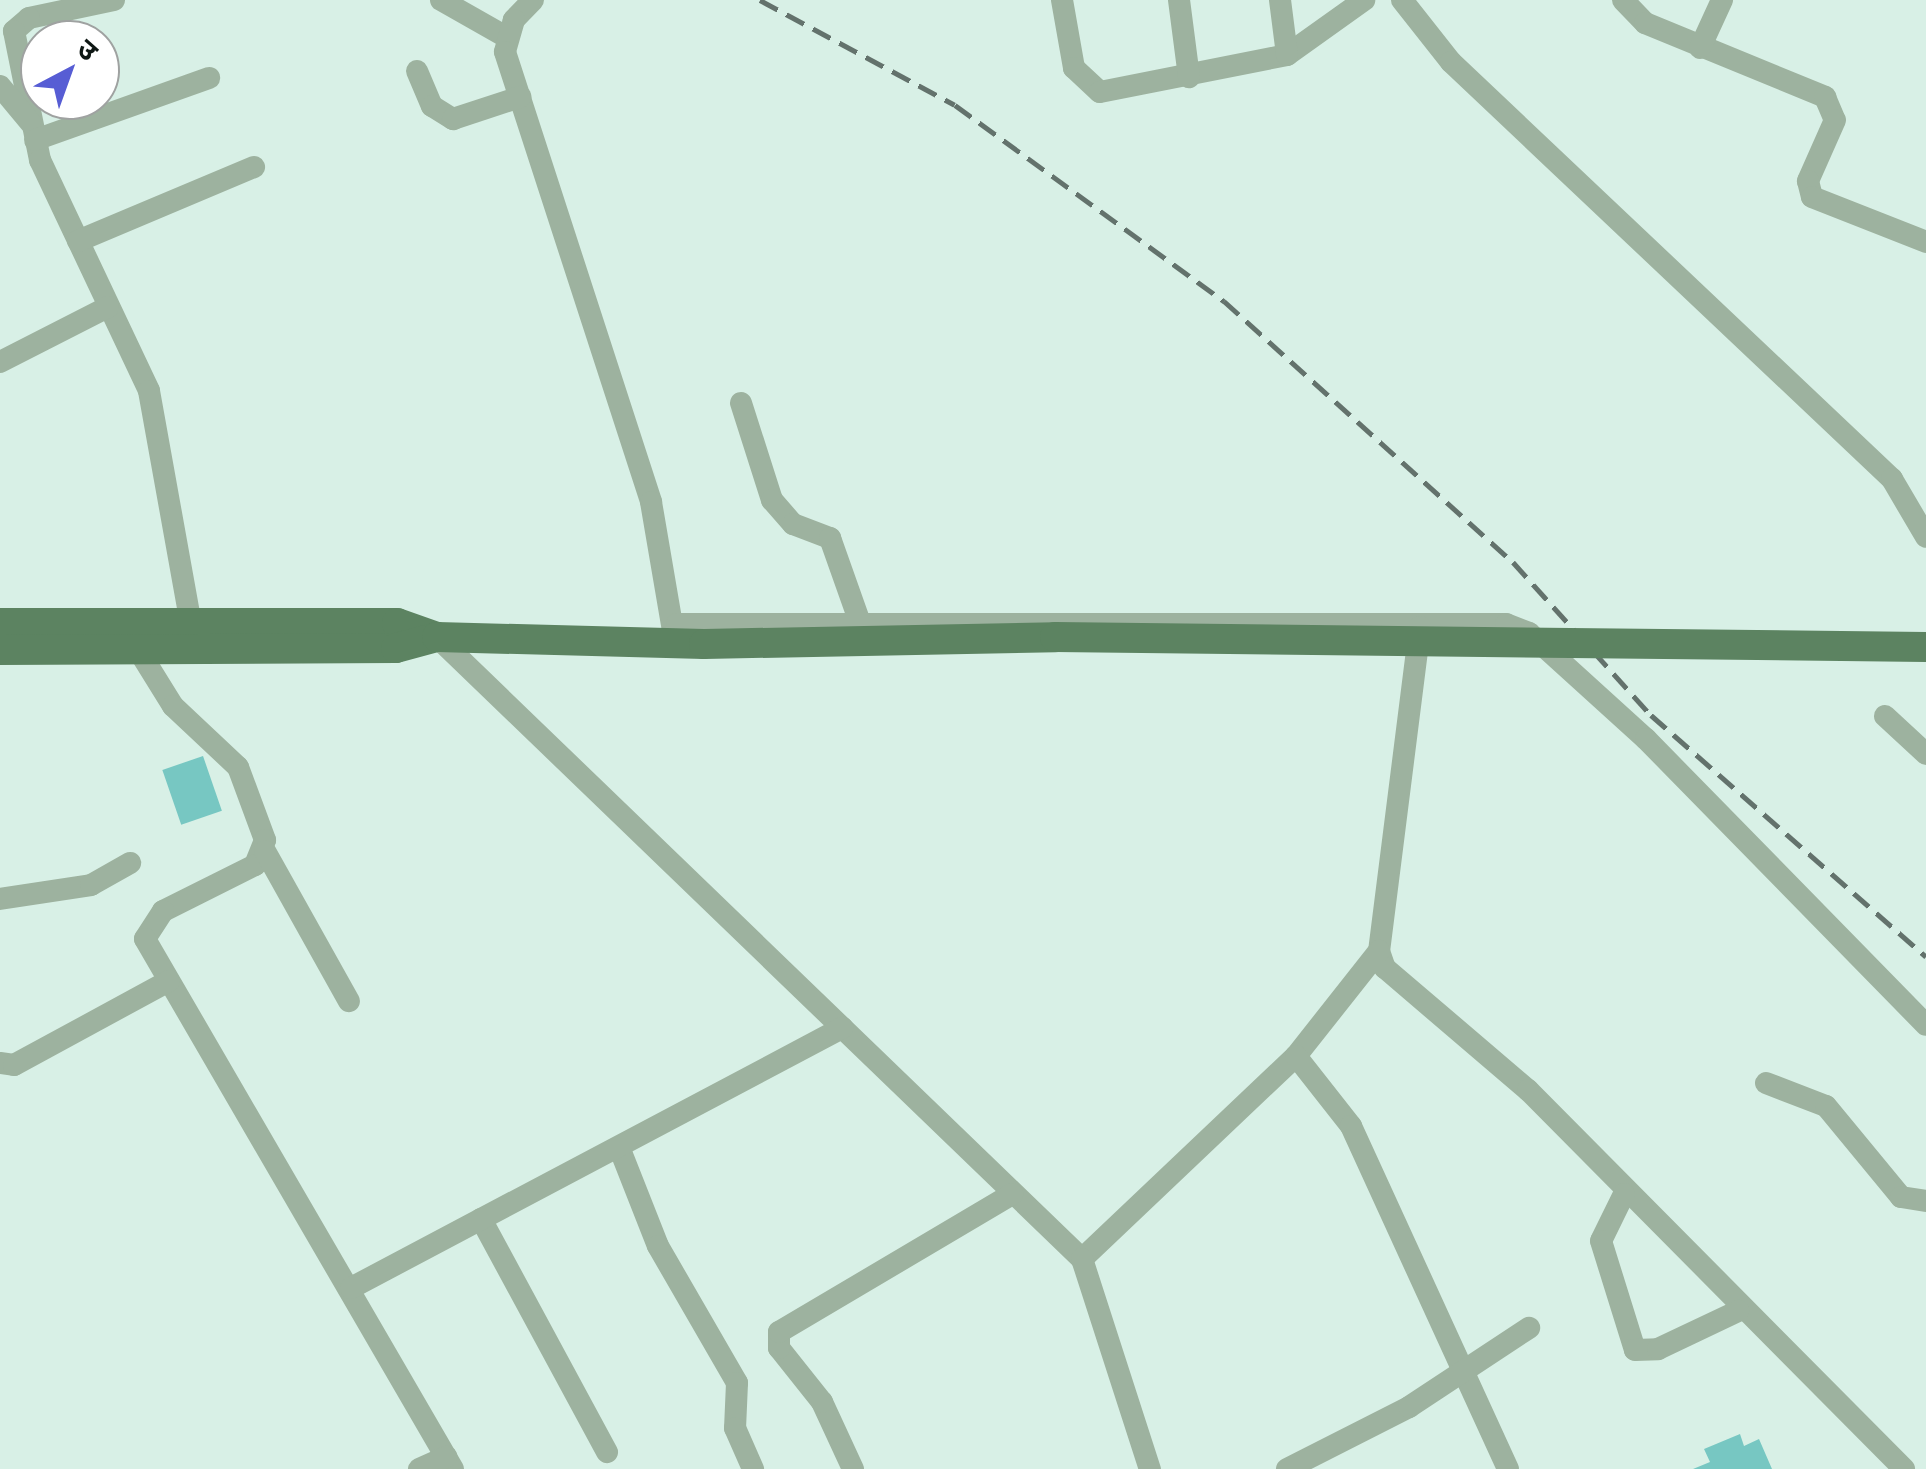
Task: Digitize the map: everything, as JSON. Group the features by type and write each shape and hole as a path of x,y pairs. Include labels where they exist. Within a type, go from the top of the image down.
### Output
{"main road":[{"path":"0,623 190,618 397,622 437,637"},
{"path":"0,650 396,648 437,637 675,634 704,644 1055,637 1926,647"}],"street":[{"path":"33,132 17,25 114,0"},
{"path":"442,0 506,37 520,97 650,502 675,634 859,620 1421,623 1529,633 1926,1025"},
{"path":"506,37 533,0"},
{"path":"1062,0 1085,84 1122,92 1287,55 1364,0"},
{"path":"1179,0 1189,77"},
{"path":"1280,0 1287,55"},
{"path":"1402,0 1450,62 1892,479 1926,537"},
{"path":"1623,0 1645,22 1832,103 1836,120 1808,180 1812,197 1926,242"},
{"path":"1700,48 1722,0"},
{"path":"417,71 432,106 454,119 520,97"},
{"path":"33,132 209,78"},
{"path":"0,86 33,132 78,241 149,391 190,618"},
{"path":"78,241 254,168"},
{"path":"0,362 108,306"},
{"path":"742,404 772,500 793,524 830,538 859,620"},
{"path":"1082,1259 1296,1056 1379,951 1421,623"},
{"path":"437,637 1082,1259 1150,1469"},
{"path":"137,648 173,706 247,781 265,850 350,1001"},
{"path":"1885,716 1926,754"},
{"path":"265,850 236,879 163,911 147,928 168,981 352,1288 450,1463 418,1469"},
{"path":"0,899 91,885 130,863"},
{"path":"1379,951 1403,988 1528,1090 1738,1311 1904,1469"},
{"path":"0,1063 14,1064 168,981"},
{"path":"352,1288 842,1028"},
{"path":"1296,1056 1351,1126 1508,1469"},
{"path":"1766,1083 1826,1106 1900,1197 1926,1201"},
{"path":"619,1147 658,1246 738,1383 734,1428 752,1469"},
{"path":"852,1469 822,1402 779,1348 779,1332 1012,1194"},
{"path":"1624,1194 1601,1241 1635,1350 1658,1350 1738,1311"},
{"path":"481,1220 608,1452"},
{"path":"1286,1469 1467,1374 1528,1328"}],"building":[{"path":"203,756 222,811 181,825 162,770"},
{"path":"1740,1434 1744,1446 1759,1439 1772,1469 1693,1469 1710,1462 1704,1449"}],"railway":[{"path":"760,0 955,105 1224,301 1513,562 1651,715 1926,957"}]}
